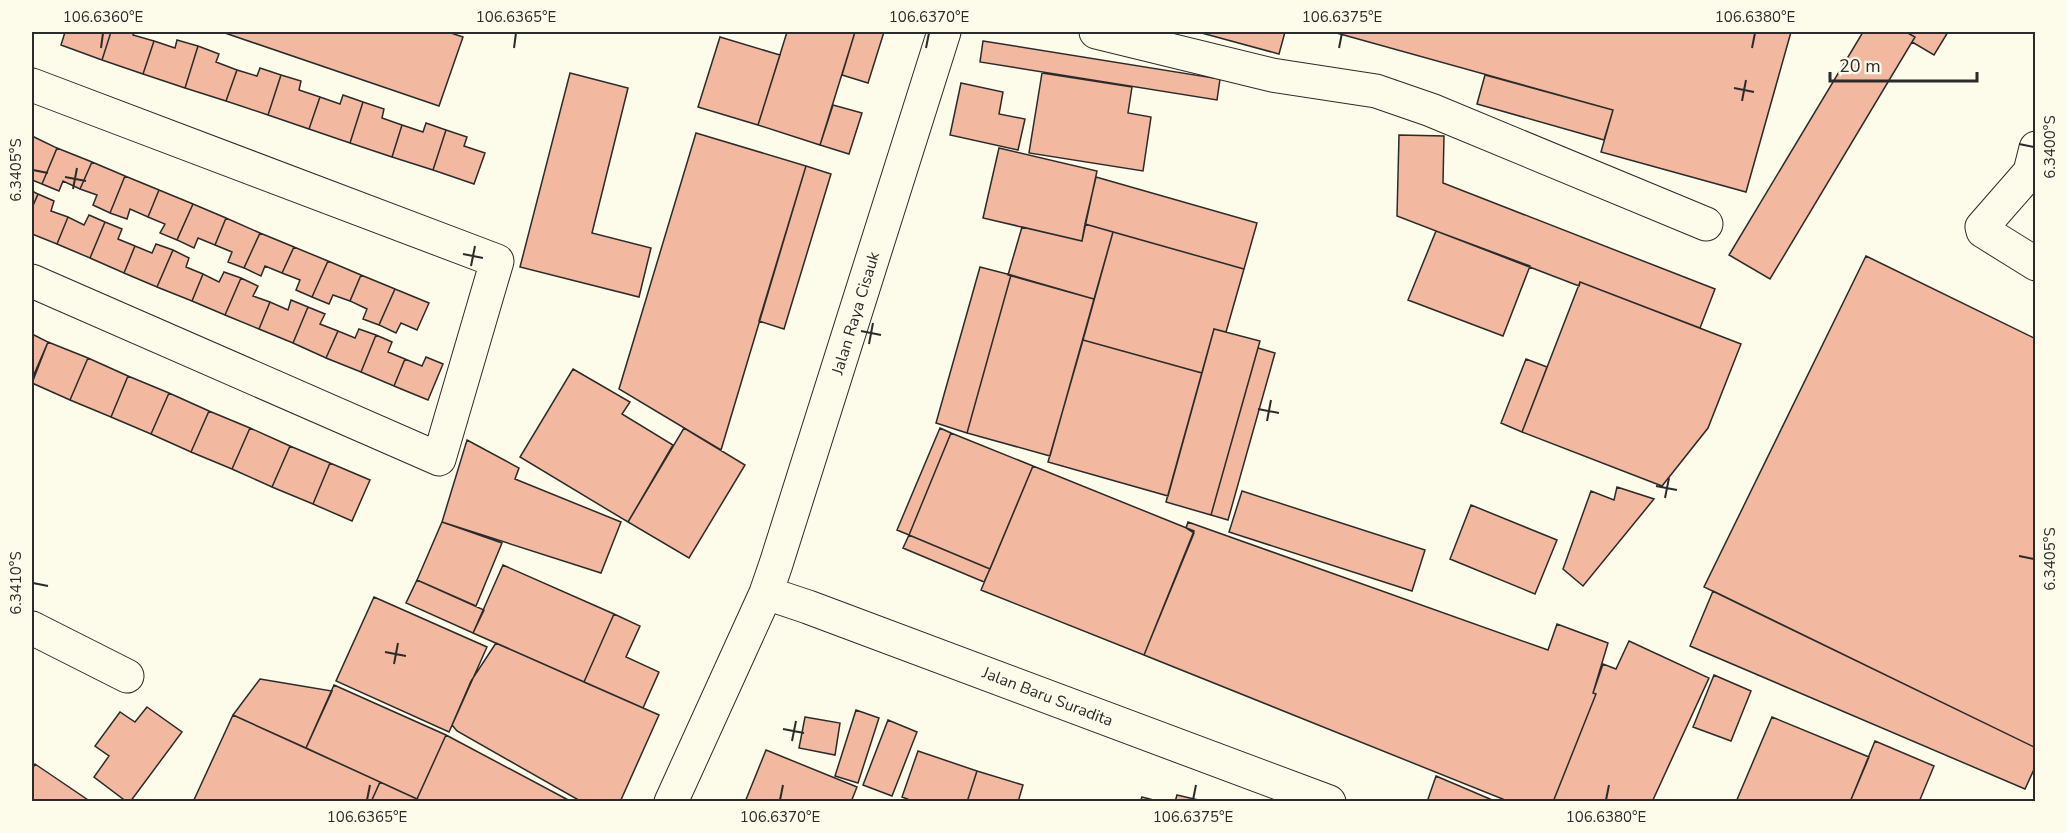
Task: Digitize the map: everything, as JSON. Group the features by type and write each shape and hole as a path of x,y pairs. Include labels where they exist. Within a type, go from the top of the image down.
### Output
{"main road":[{"name":"Jalan Raya Cisauk","path":"671,801 766,593 944,32"},
{"path":"1096,32 1272,75 1376,91 1431,110 1706,224"},
{"path":"32,85 497,261 439,459 32,281"},
{"path":"2034,164 1982,227 1983,231 2036,264"},
{"name":"Jalan Baru Suradita","path":"766,593 1329,801"},
{"path":"32,628 127,676"}],"building":[{"path":"65,32 111,32 102,60 61,45"},
{"path":"111,32 134,32 133,35 154,41 143,74 102,60"},
{"path":"222,32 448,32 463,37 439,106"},
{"path":"787,32 855,32 820,145 758,125"},
{"path":"855,32 884,32 868,83 842,75"},
{"path":"1198,32 1285,32 1279,54"},
{"path":"1333,32 1791,32 1746,192 1601,152 1613,110"},
{"path":"1863,32 1906,32 1915,37 1770,279 1729,255"},
{"path":"1906,32 1948,32 1934,55 1912,42 1915,37"},
{"path":"720,37 780,55 758,125 698,107"},
{"path":"177,40 198,46 185,88 143,74 154,41 175,48"},
{"path":"983,41 1220,79 1217,100 980,62"},
{"path":"198,46 219,54 216,62 237,70 226,101 185,88"},
{"path":"260,68 281,75 268,115 226,101 237,70 257,76"},
{"path":"570,73 628,88 592,233 651,248 639,297 520,267"},
{"path":"1042,73 1132,87 1128,113 1151,117 1143,171 1029,153"},
{"path":"281,75 301,81 299,90 320,97 309,129 268,115"},
{"path":"1485,75 1613,110 1604,140 1477,104"},
{"path":"961,83 1003,92 999,114 1025,119 1018,150 950,135"},
{"path":"343,95 363,102 350,143 309,129 320,97 340,104"},
{"path":"363,102 384,109 382,118 402,125 392,157 350,143"},
{"path":"833,105 862,113 849,154 820,145"},
{"path":"426,123 446,130 433,170 392,157 402,125 423,132"},
{"path":"446,130 467,137 464,146 485,153 474,184 433,170"},
{"path":"696,133 806,166 721,450 619,389"},
{"path":"1399,135 1444,136 1443,183 1715,289 1700,328 1580,282 1579,286 1397,216"},
{"path":"32,136 57,148 42,184 32,180"},
{"path":"57,148 92,162 80,189 63,181 59,191 42,184"},
{"path":"999,148 1097,171 1082,241 983,218"},
{"path":"92,162 125,176 110,213 93,205 97,195 80,189"},
{"path":"806,166 831,174 784,329 759,321"},
{"path":"125,176 159,190 148,217 130,209 127,219 110,213"},
{"path":"1096,177 1257,223 1244,269 1085,224"},
{"path":"159,190 193,204 177,240 160,233 165,224 148,217"},
{"path":"32,191 38,194 32,208"},
{"path":"38,194 54,201 51,211 68,217 57,244 32,234 32,208"},
{"path":"193,204 226,218 215,245 198,238 194,248 177,240"},
{"path":"89,215 105,222 90,258 57,244 68,217 84,225"},
{"path":"226,218 260,233 244,268 228,262 232,252 215,245"},
{"path":"105,222 122,229 118,239 135,246 124,273 90,258"},
{"path":"1085,224 1113,232 1094,299 1008,275 1022,227 1082,241"},
{"path":"1436,231 1530,266 1503,336 1408,300"},
{"path":"1113,232 1244,269 1226,332 1214,329 1202,373 1083,340"},
{"path":"260,233 294,247 282,273 265,266 261,276 244,268"},
{"path":"156,244 173,250 157,287 124,273 135,246 152,253"},
{"path":"294,247 328,261 312,297 296,290 300,280 282,273"},
{"path":"173,250 189,258 186,267 203,274 192,301 157,287"},
{"path":"1866,256 2036,339 2036,748 1704,587"},
{"path":"328,261 361,275 350,301 333,295 329,304 312,297"},
{"path":"980,267 1011,275 967,433 936,423"},
{"path":"224,272 241,278 225,315 192,301 203,274 219,282"},
{"path":"361,275 395,289 379,325 363,319 367,309 350,301"},
{"path":"1011,275 1094,299 1050,456 967,433"},
{"path":"241,278 258,286 253,296 270,302 259,329 225,315"},
{"path":"1580,282 1741,344 1708,428 1662,486 1522,432"},
{"path":"395,289 429,303 417,330 401,323 396,333 379,325"},
{"path":"291,300 308,307 293,343 259,329 270,302 288,310"},
{"path":"308,307 325,314 320,324 338,331 326,358 293,343"},
{"path":"359,329 376,335 361,372 326,358 338,331 355,338"},
{"path":"1214,329 1260,341 1211,515 1166,502"},
{"path":"32,334 48,342 32,379"},
{"path":"376,335 392,342 388,352 405,359 394,386 361,372"},
{"path":"1083,340 1202,373 1168,496 1048,462"},
{"path":"48,342 88,358 70,400 32,383"},
{"path":"1258,348 1275,353 1228,520 1211,515"},
{"path":"426,357 443,364 428,400 394,386 405,359 422,366"},
{"path":"88,358 128,376 111,417 70,400"},
{"path":"1526,359 1547,367 1522,432 1501,423"},
{"path":"573,369 630,402 622,414 673,445 628,522 520,457"},
{"path":"128,376 169,393 151,434 111,417"},
{"path":"169,393 209,411 191,452 151,434"},
{"path":"209,411 250,428 232,469 191,452"},
{"path":"250,428 290,446 272,487 232,469"},
{"path":"684,428 745,465 689,558 628,522"},
{"path":"940,428 951,433 909,535 897,530"},
{"path":"951,433 1033,466 990,569 909,535"},
{"path":"467,440 519,468 515,479 621,522 601,573 442,522"},
{"path":"290,446 330,463 313,504 272,487"},
{"path":"330,463 370,480 352,521 313,504"},
{"path":"1033,466 1194,531 1144,655 981,590"},
{"path":"1617,487 1654,499 1583,586 1563,569 1591,491 1614,500"},
{"path":"1242,491 1425,550 1412,591 1229,532"},
{"path":"1471,505 1557,540 1535,594 1450,559"},
{"path":"442,522 502,543 476,606 417,580"},
{"path":"1188,522 1548,650 1557,624 1608,643 1593,693 1596,694 1553,802 1510,802 1144,655 1194,533 1186,528"},
{"path":"909,535 990,569 984,582 903,548"},
{"path":"503,565 614,614 584,682 473,633"},
{"path":"417,580 484,610 473,633 406,603"},
{"path":"1713,591 2036,748 2036,765 2025,789 1690,646"},
{"path":"374,597 487,647 449,732 336,681"},
{"path":"614,614 640,626 626,657 659,672 643,708 584,682"},
{"path":"1629,641 1709,678 1652,802 1553,802 1596,694 1593,693 1603,664 1616,669"},
{"path":"496,643 659,715 620,802 582,802 457,731 452,725 471,681"},
{"path":"1714,675 1751,691 1731,741 1693,727"},
{"path":"260,679 332,691 306,748 233,715"},
{"path":"334,685 446,735 417,799 306,748"},
{"path":"147,707 182,732 130,802 127,802 94,777 109,756 95,746 120,712 135,722"},
{"path":"856,710 879,718 858,783 835,776"},
{"path":"233,715 380,782 371,802 193,802"},
{"path":"805,717 840,723 835,755 799,748"},
{"path":"1772,717 1869,757 1850,802 1736,802"},
{"path":"888,720 917,732 892,796 863,785"},
{"path":"446,735 572,802 423,802 417,799"},
{"path":"1875,741 1934,766 1919,802 1850,802"},
{"path":"766,750 857,787 851,802 745,802"},
{"path":"918,751 977,771 967,802 915,802 902,797"},
{"path":"35,764 91,802 32,802 32,769"},
{"path":"977,771 1023,785 1018,802 967,802"},
{"path":"1436,776 1497,802 1427,802"},
{"path":"380,782 417,799 423,802 371,802"},
{"path":"1177,795 1207,802 1175,802"},
{"path":"1142,797 1161,802 1140,802"}]}
